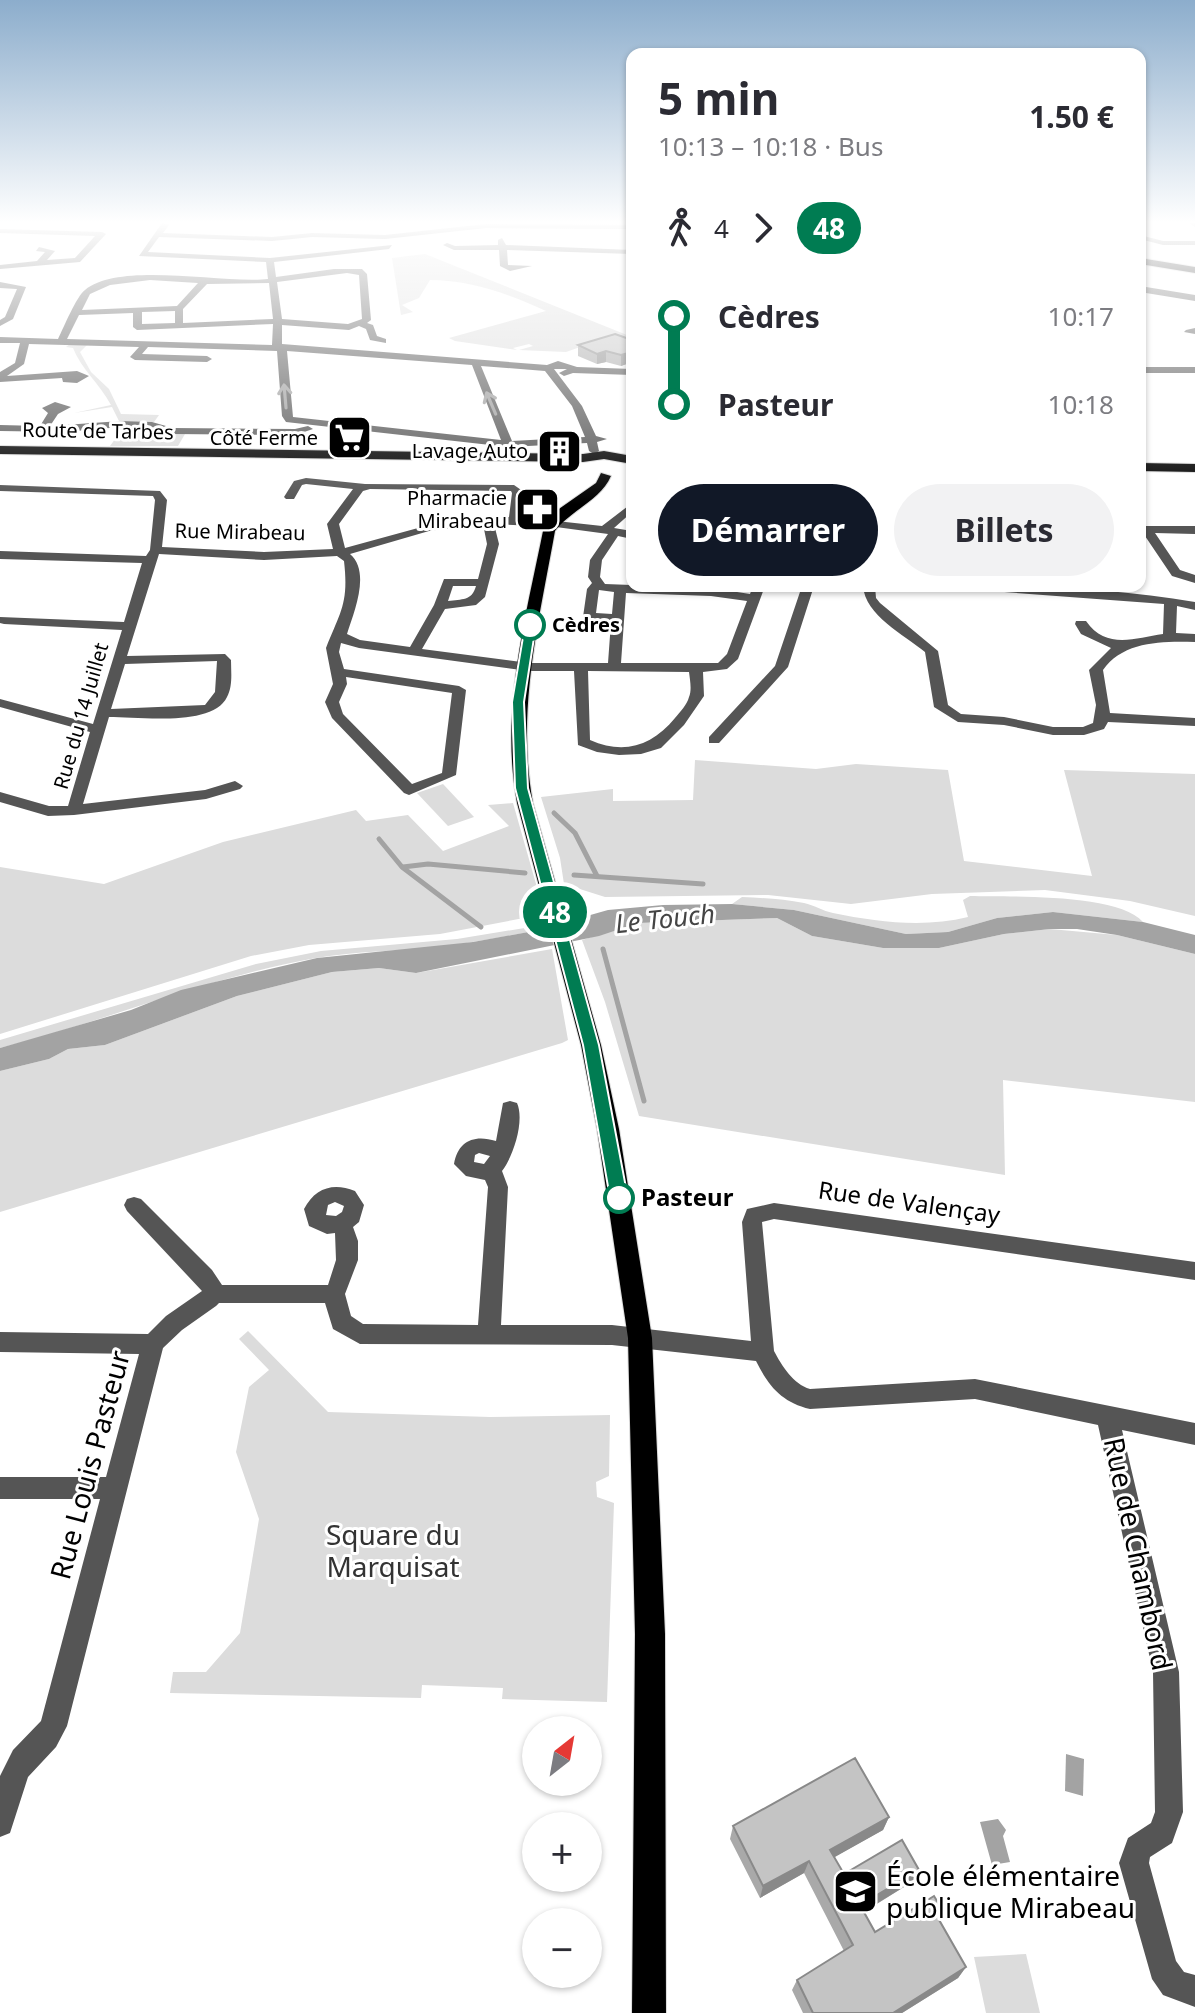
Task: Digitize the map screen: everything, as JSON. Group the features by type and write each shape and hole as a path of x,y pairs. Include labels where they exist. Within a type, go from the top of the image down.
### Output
{"main road":[{"name":"Route de Tarbes","path":"0,450 292,454 399,461 585,465 625,463"},
{"name":"Route de Tarbes","path":"585,465 605,476 625,463"},
{"path":"585,465 590,492"},
{"path":"1146,467 1195,468"},
{"path":"605,476 601,485 553,521 546,539 517,710 519,770 525,803 591,1045 608,1129 640,1338 650,1634 649,2013"}],"street":[{"path":"62,341 74,317"},
{"path":"137,317 136,327 278,322 345,327 362,324 367,317"},
{"path":"179,317 179,326"},
{"path":"278,317 277,345 280,348 287,416 292,421 508,444 597,439"},
{"path":"362,324 370,327 373,338 383,341"},
{"path":"0,340 280,348 550,370 626,372"},
{"path":"0,378 19,364 25,341"},
{"path":"146,344 135,357 207,359"},
{"path":"477,363 476,369 508,444"},
{"path":"1146,370 1189,367 1195,383"},
{"path":"550,370 560,378 597,439 625,463"},
{"path":"569,371 597,439 585,465"},
{"path":"0,378 68,376"},
{"path":"43,429 54,412"},
{"path":"0,428 127,424 152,425 173,431 295,432 313,424"},
{"path":"290,497 298,483 306,481 365,487 516,489 514,520"},
{"path":"365,487 357,490 333,523 340,552 350,560 354,587 339,629 341,636 355,643 523,666 718,667 731,660 756,592 711,592"},
{"name":"Rue du 14 Juillet","path":"0,488 156,493 161,500 152,555 74,810 48,811 0,797"},
{"path":"598,585 594,577 596,560 610,531 626,513"},
{"name":"Rue Mirabeau","path":"0,555 282,557 362,549 430,527 514,520 553,521 626,534"},
{"path":"440,607 446,603 476,600 493,544 488,522"},
{"path":"1146,529 1195,530"},
{"path":"1146,533 1176,573 1195,579"},
{"path":"414,651 440,607 448,582 483,583"},
{"path":"618,618 589,617 593,589 598,585 626,589"},
{"path":"614,668 620,589"},
{"path":"714,740 781,667 806,592"},
{"path":"870,592 876,606 931,651 941,707 958,718 1004,721 1053,731 1084,731 1099,726 1103,717 1096,670 1103,657 1119,647 1171,637 1195,638"},
{"path":"1071,592 1195,606"},
{"path":"1171,601 1168,629 1171,637"},
{"path":"4,620 129,626"},
{"path":"1081,624 1086,631 1119,647"},
{"path":"338,672 459,690 449,775 409,790 334,710 332,702 340,684 332,649 335,640 341,636"},
{"path":"103,713 202,712 217,706 221,700 224,660 220,657 118,660"},
{"path":"581,667 583,742 602,750 647,749 657,745 697,696 696,668"},
{"path":"0,703 98,730"},
{"path":"1103,717 1195,722"},
{"path":"74,810 206,794 235,786"},
{"path":"489,1334 498,1187 495,1162 508,1139 510,1108"},
{"path":"134,1205 204,1276 216,1294 334,1294"},
{"name":"Rue de Valençay","path":"763,1352 751,1230 754,1215 762,1212 790,1213 1195,1271"},
{"path":"341,1224 348,1241 345,1273 334,1294 341,1322 360,1334 612,1335 763,1352"},
{"name":"Rue Louis Pasteur","path":"0,1823 17,1770 26,1756 43,1744 53,1726 153,1344 169,1327 216,1294"},
{"path":"0,1342 153,1344"},
{"name":"Rue de Chambord","path":"763,1352 773,1372 794,1395 810,1399 975,1389 1195,1434"},
{"name":"Rue de Chambord","path":"1107,1414 1166,1672 1169,1812 1162,1833 1138,1848 1134,1863 1163,1968 1174,1984 1195,1991"},
{"path":"0,1488 115,1488"}],"green space":[{"path":"525,317 582,317 626,335 626,347 603,339 566,352 519,350 533,346 529,344 513,348 517,350 449,338"},
{"path":"70,344 87,345 80,352 91,372 109,389 121,414 159,415 154,422 119,421 112,407 74,413 111,405 73,348 66,347"},
{"path":"124,427 185,434 178,446 110,446"},
{"path":"695,760 816,769 856,764 948,770 964,861 1092,876 1064,770 1195,774 1195,916 1130,901 1045,890 932,894 851,904 768,895 605,897 564,884 560,858 541,797 613,789 613,801 693,800"},
{"path":"443,784 474,817 448,826 417,793"},
{"path":"513,803 546,919 529,917 440,934 309,945 251,956 0,1034 0,867 104,884 223,842 356,810 366,821 408,815 443,851 509,826 488,805"},
{"path":"970,896 1087,901 1130,913 1143,922 1053,912 997,918 948,932 906,934 794,910 732,904 742,897 781,900 850,916 918,923 968,917 963,900"},
{"path":"777,918 812,936 883,948 939,948 1004,934 1050,929 1117,935 1195,954 1195,1102 1003,1080 1005,1175 639,1116 605,1002 582,940 638,923"},
{"path":"543,925 544,928 534,931 462,944 362,952 276,966 0,1048 0,1040 256,964 321,951 457,939"},
{"path":"552,949 568,1040 562,1043 0,1212 0,1071 49,1059 68,1049 105,1045 237,996 332,972 379,968 416,973"},
{"name":"Square du Marquisat","path":"248,1331 328,1412 490,1417 610,1415 609,1476 596,1482 597,1497 614,1503 607,1702 502,1699 503,1688 422,1685 421,1698 170,1693 173,1672 206,1672 240,1633 259,1519 236,1452 249,1387 269,1370 239,1339"},
{"path":"1026,1954 1040,2013 986,2013 974,1957"}],"water":[{"name":"Le Touch","path":"732,904 794,910 906,934 948,932 997,918 1053,912 1143,922 1195,935 1195,954 1117,935 1077,929 1004,934 939,948 883,948 812,936 777,918 638,923 599,936 416,973 379,968 332,972 237,996 105,1045 68,1049 49,1059 0,1071 0,1048 131,1010 181,990 317,958 473,942 534,931 608,910"},
{"path":"1066,1754 1084,1759 1083,1796 1065,1791"},
{"path":"998,1819 1006,1830 1003,1836 1010,1862 992,1865 980,1822"}],"building":[{"path":"615,334 626,338 626,354 606,351 597,354 578,345"},
{"name":"École élémentaire publique Mirabeau","path":"855,1758 889,1817 830,1850 844,1874 902,1840 919,1870 860,1905 875,1932 934,1896 945,1914 938,1918 966,1967 893,2013 813,2013 797,1980 853,1945 809,1861 763,1886 733,1826"}],"waterway":[{"path":"554,813 575,833 597,876"},
{"path":"379,839 402,867 481,927"},
{"path":"403,867 428,864 525,873"},
{"path":"574,875 703,884"},
{"path":"603,949 644,1101"}],"bus line":[{"name":"48","path":"530,625 518,702 519,770 525,803 591,1045 619,1198"}],"place":[{"name":"Côté Ferme","path":"349,438"},
{"name":"Lavage Auto","path":"559,451"},
{"name":"Pharmacie Mirabeau","path":"538,509"},
{"name":"Cèdres","path":"530,625"},
{"name":"Pasteur","path":"619,1198"},
{"name":"École élémentaire publique Mirabeau","path":"855,1892"}]}
